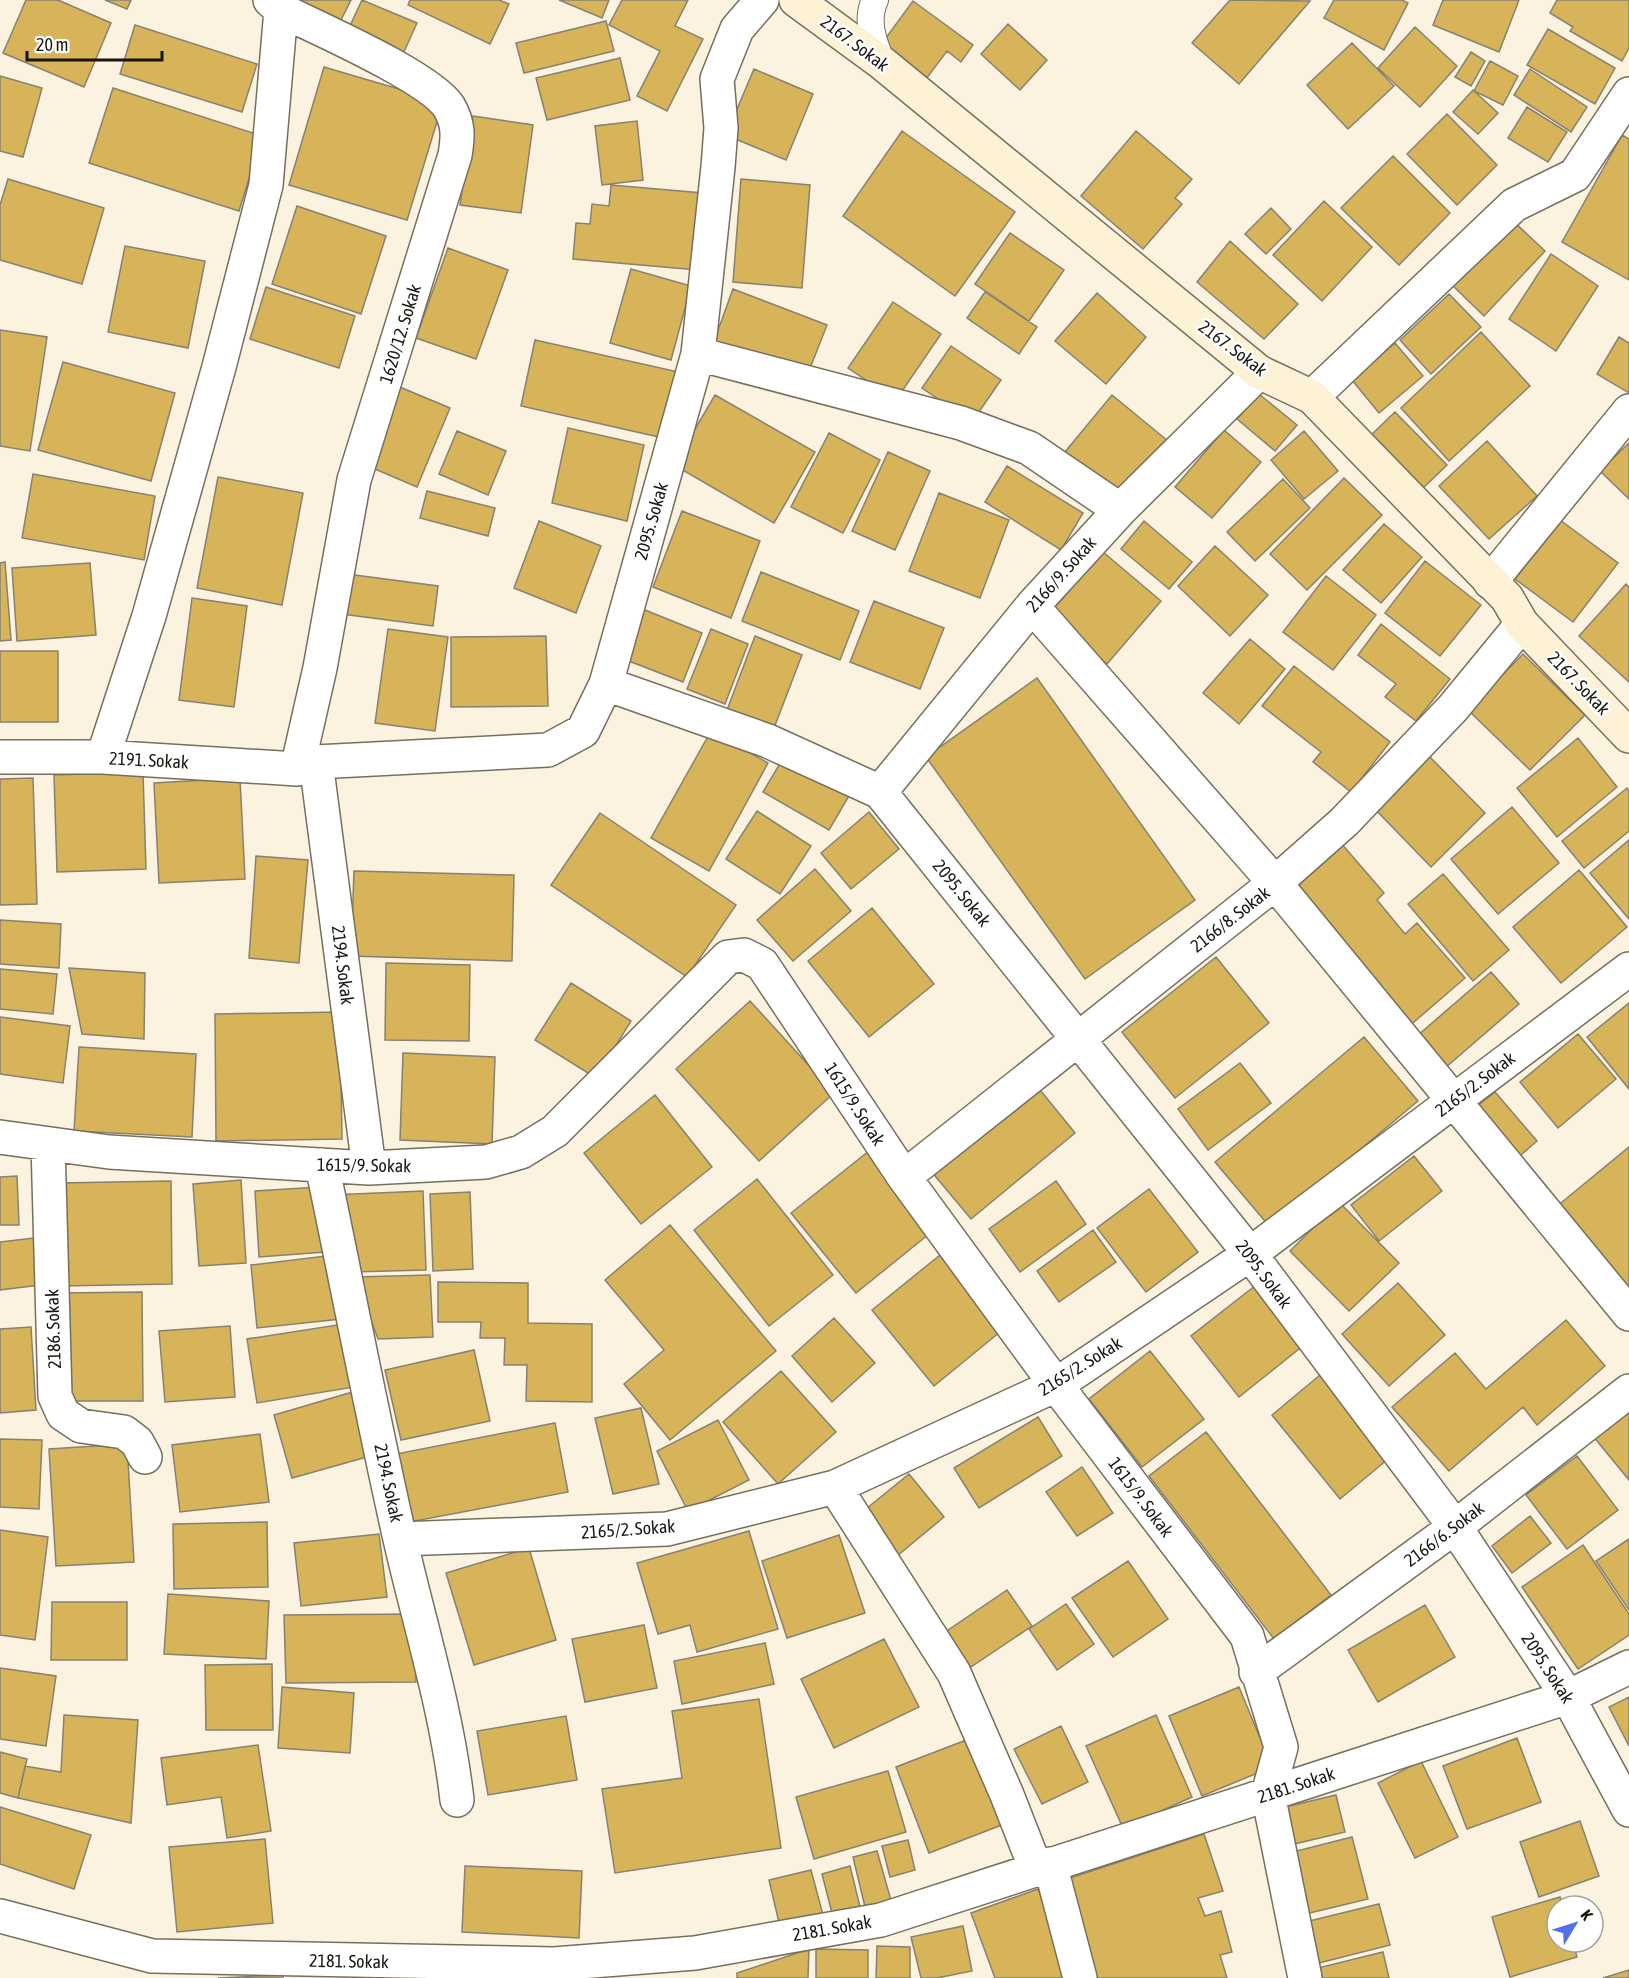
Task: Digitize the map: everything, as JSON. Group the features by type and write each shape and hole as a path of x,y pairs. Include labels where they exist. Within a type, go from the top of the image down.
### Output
{"main road":[{"name":"2167. Sokak","path":"796,0 882,63 1259,372 1312,398 1507,598 1522,624 1629,736"}],"street":[{"name":"2095. Sokak","path":"762,0 737,29 717,80 721,128 698,354 606,684 768,741 880,792 1250,1254 1455,1527 1568,1697 1629,1810"},
{"path":"103,757 149,616 219,367 266,185 275,5"},
{"name":"1620/12. Sokak","path":"275,5 425,83 448,105 459,130 455,155 354,480 320,668 307,766"},
{"path":"1312,398 1514,205 1575,175 1629,94"},
{"path":"698,354 961,423 1019,444 1029,448 1120,510"},
{"name":"2166/9. Sokak","path":"880,792 1032,606 1120,510 1259,372"},
{"path":"1490,582 1629,411"},
{"path":"1032,606 1275,883 1629,1314"},
{"name":"2166/8. Sokak","path":"904,1177 1275,883 1344,822 1453,708 1522,624"},
{"name":"2191. Sokak","path":"0,757 103,757 307,766 548,750 583,731 606,684"},
{"name":"2194. Sokak","path":"307,766 369,1168"},
{"name":"1615/9. Sokak","path":"0,1137 110,1152 369,1168 486,1162 521,1152 555,1131 728,957 744,955 762,964 904,1177 1056,1385 1247,1636 1256,1672 1281,1747 1268,1794 1305,1978"},
{"name":"2165/2. Sokak","path":"400,1539 667,1529 836,1487 1056,1385 1250,1254 1629,969"},
{"name":"2186. Sokak","path":"48,1144 55,1396 63,1414 81,1426 124,1432 137,1442 145,1457"},
{"name":"2194. Sokak","path":"322,1165 400,1539 433,1664 453,1760 457,1800"},
{"name":"2166/6. Sokak","path":"1256,1672 1455,1527 1629,1391"},
{"path":"836,1487 954,1673 1007,1795 1043,1866 1080,1978"},
{"name":"2181. Sokak","path":"0,1916 152,1956 696,1966 881,1920 1568,1697 1629,1666"}],"lane":[{"path":"875,0 872,13 872,37 882,63"}],"building":[{"path":"26,0 58,0 111,23 84,87 3,53"},
{"path":"105,0 131,0 127,9"},
{"path":"289,0 351,0 335,32"},
{"path":"362,0 417,23 403,54 349,28"},
{"path":"410,0 499,0 509,4 490,44 408,5"},
{"path":"559,0 609,0 602,18"},
{"path":"622,0 688,0 675,26 703,39 667,111 637,96 660,51 609,25"},
{"path":"1230,0 1310,1 1239,84 1192,43"},
{"path":"1334,0 1402,0 1408,3 1384,50 1324,18"},
{"path":"1443,0 1519,0 1499,52 1433,25"},
{"path":"1557,0 1629,0 1629,48 1622,61 1570,31 1573,27 1550,13"},
{"path":"913,1 973,45 961,62 947,51 926,79 880,46"},
{"path":"606,21 614,51 524,73 516,43"},
{"path":"1008,24 1047,60 1020,90 981,54"},
{"path":"135,25 257,64 242,112 120,74"},
{"path":"1415,27 1457,66 1420,107 1378,68"},
{"path":"1548,29 1615,68 1595,104 1527,65"},
{"path":"1352,43 1394,86 1348,129 1307,85"},
{"path":"1471,52 1485,61 1471,86 1455,77"},
{"path":"620,58 630,100 547,120 536,78"},
{"path":"1490,61 1518,76 1503,105 1474,91"},
{"path":"324,67 443,102 407,220 289,185"},
{"path":"754,69 813,94 786,160 726,135"},
{"path":"1530,69 1587,107 1571,132 1514,95"},
{"path":"0,76 42,88 23,157 0,151"},
{"path":"113,88 262,136 239,211 89,163"},
{"path":"1473,90 1498,113 1478,134 1453,112"},
{"path":"1527,107 1567,132 1548,162 1508,138"},
{"path":"1447,114 1497,165 1457,205 1407,154"},
{"path":"473,116 533,125 521,213 460,205"},
{"path":"637,121 643,180 602,185 595,126"},
{"path":"902,131 1015,212 955,296 843,216"},
{"path":"1136,131 1192,179 1175,198 1182,204 1143,249 1081,196"},
{"path":"1622,135 1629,139 1629,280 1562,242"},
{"path":"1393,156 1450,213 1399,265 1341,208"},
{"path":"8,179 104,208 82,284 0,260 0,205"},
{"path":"741,179 810,185 802,288 733,282"},
{"path":"611,185 703,193 697,270 573,259 576,223 590,224 592,204 609,206"},
{"path":"1324,201 1372,247 1322,301 1273,255"},
{"path":"297,206 386,236 361,314 272,284"},
{"path":"1271,208 1291,229 1266,254 1245,234"},
{"path":"1511,219 1545,251 1484,316 1450,283"},
{"path":"1010,233 1064,270 1029,321 975,284"},
{"path":"1230,241 1298,304 1264,339 1197,282"},
{"path":"125,246 205,261 188,348 108,332"},
{"path":"448,248 508,270 476,359 416,338"},
{"path":"1551,254 1598,286 1556,351 1509,319"},
{"path":"631,269 691,286 671,360 610,343"},
{"path":"266,287 355,316 339,368 250,339"},
{"path":"733,289 827,325 805,381 713,344"},
{"path":"985,292 1037,327 1019,354 967,318"},
{"path":"1097,293 1146,337 1106,384 1055,341"},
{"path":"1449,294 1481,327 1431,374 1400,340"},
{"path":"893,302 941,334 896,400 848,368"},
{"path":"0,330 47,337 30,451 0,446"},
{"path":"1481,332 1530,386 1449,461 1401,408"},
{"path":"1619,337 1629,343 1629,393 1597,374"},
{"path":"535,340 683,373 668,439 521,406"},
{"path":"1395,343 1423,376 1379,413 1352,380"},
{"path":"951,346 1001,380 972,422 922,388"},
{"path":"63,362 175,393 151,481 38,450"},
{"path":"395,385 450,408 417,487 361,463"},
{"path":"1259,394 1297,425 1275,451 1237,419"},
{"path":"715,395 815,452 774,523 674,465"},
{"path":"1112,395 1168,441 1122,498 1065,452"},
{"path":"1395,412 1447,465 1420,491 1369,437"},
{"path":"568,428 644,445 627,521 552,503"},
{"path":"1224,430 1261,462 1212,518 1175,487"},
{"path":"457,431 506,451 488,495 439,474"},
{"path":"1304,431 1338,471 1304,499 1271,460"},
{"path":"829,433 880,460 843,533 791,507"},
{"path":"1487,441 1537,496 1489,539 1439,486"},
{"path":"1629,443 1629,499 1600,471"},
{"path":"888,452 930,471 895,550 852,531"},
{"path":"1007,466 1083,513 1061,550 985,502"},
{"path":"33,474 155,496 144,560 22,538"},
{"path":"218,477 303,493 282,605 197,588"},
{"path":"1344,478 1382,515 1307,590 1270,554"},
{"path":"1283,479 1310,508 1255,561 1227,532"},
{"path":"427,491 495,508 488,536 420,518"},
{"path":"939,493 1009,520 980,598 909,571"},
{"path":"682,511 760,541 731,618 653,587"},
{"path":"1560,520 1618,563 1573,622 1515,579"},
{"path":"539,521 601,546 576,613 514,588"},
{"path":"1144,521 1192,562 1169,589 1121,549"},
{"path":"1384,524 1422,557 1381,603 1343,570"},
{"path":"1215,546 1268,595 1230,636 1178,586"},
{"path":"1103,552 1161,601 1107,664 1049,614"},
{"path":"1425,561 1481,605 1440,656 1385,613"},
{"path":"5,562 11,640 0,641 0,563"},
{"path":"90,563 96,635 17,641 12,568"},
{"path":"761,572 859,611 840,660 742,621"},
{"path":"347,574 438,586 433,626 342,614"},
{"path":"1326,576 1376,615 1333,670 1283,632"},
{"path":"1626,584 1629,587 1629,682 1579,636"},
{"path":"192,598 247,606 234,707 179,700"},
{"path":"874,601 944,628 920,689 850,662"},
{"path":"640,608 702,633 683,682 621,658"},
{"path":"1381,624 1450,679 1416,721 1385,697 1396,684 1358,655"},
{"path":"388,629 448,637 435,731 375,723"},
{"path":"711,629 748,644 725,704 687,689"},
{"path":"546,636 548,706 451,707 451,637"},
{"path":"755,636 802,655 774,728 727,710"},
{"path":"1250,639 1285,669 1239,724 1203,693"},
{"path":"0,651 58,651 58,722 0,722"},
{"path":"1523,654 1585,715 1530,770 1468,710"},
{"path":"1294,666 1390,742 1351,792 1313,762 1321,752 1262,706"},
{"path":"1037,678 1195,900 1085,979 926,757"},
{"path":"711,731 768,763 709,871 651,838"},
{"path":"1578,738 1617,787 1557,837 1517,788"},
{"path":"1427,754 1485,813 1431,867 1373,807"},
{"path":"785,755 850,794 829,830 763,792"},
{"path":"143,772 146,869 57,872 54,775"},
{"path":"33,778 37,904 0,905 0,779"},
{"path":"240,778 245,879 159,883 154,783"},
{"path":"1627,788 1629,791 1629,831 1584,868 1562,841"},
{"path":"1512,807 1559,863 1498,914 1451,859"},
{"path":"757,811 811,846 780,894 726,859"},
{"path":"869,812 899,849 851,889 821,853"},
{"path":"600,813 736,905 687,977 551,885"},
{"path":"1629,840 1629,919 1590,873"},
{"path":"1340,842 1384,893 1377,900 1405,934 1417,923 1465,978 1407,1028 1287,888"},
{"path":"256,856 308,860 299,963 249,958"},
{"path":"815,869 851,911 793,961 757,920"},
{"path":"1579,870 1627,927 1561,983 1513,927"},
{"path":"354,871 514,875 512,961 351,956"},
{"path":"1443,874 1509,950 1473,981 1408,904"},
{"path":"872,908 934,984 869,1037 808,961"},
{"path":"0,920 61,924 59,968 0,964"},
{"path":"1216,957 1269,1023 1175,1098 1122,1032"},
{"path":"386,963 470,965 469,1041 385,1040"},
{"path":"69,968 145,973 144,1039 82,1034"},
{"path":"0,969 57,974 53,1014 0,1009"},
{"path":"1491,972 1519,1004 1445,1068 1417,1036"},
{"path":"571,983 631,1021 596,1078 535,1040"},
{"path":"750,1001 834,1093 759,1161 676,1069"},
{"path":"1629,1003 1629,1089 1587,1037"},
{"path":"340,1012 342,1139 216,1141 215,1014"},
{"path":"0,1017 70,1026 63,1083 0,1074"},
{"path":"1578,1034 1616,1079 1558,1128 1520,1082"},
{"path":"1364,1037 1418,1101 1269,1226 1215,1162"},
{"path":"79,1047 196,1054 192,1137 74,1131"},
{"path":"403,1053 495,1057 492,1144 400,1140"},
{"path":"1240,1063 1271,1103 1208,1150 1178,1109"},
{"path":"1036,1085 1075,1133 971,1219 931,1171"},
{"path":"1495,1092 1537,1141 1514,1161 1471,1111"},
{"path":"655,1095 712,1167 641,1224 584,1153"},
{"path":"1629,1147 1629,1295 1556,1207"},
{"path":"869,1151 934,1230 856,1293 791,1213"},
{"path":"1414,1156 1442,1191 1379,1241 1351,1205"},
{"path":"17,1176 19,1225 0,1225 0,1177"},
{"path":"757,1179 833,1275 769,1326 694,1230"},
{"path":"241,1180 246,1263 199,1266 193,1184"},
{"path":"171,1181 172,1284 60,1286 58,1183"},
{"path":"1056,1181 1086,1224 1020,1272 989,1229"},
{"path":"320,1187 325,1252 259,1257 255,1191"},
{"path":"1149,1189 1198,1252 1146,1292 1097,1228"},
{"path":"423,1191 426,1270 352,1272 332,1195"},
{"path":"470,1192 473,1269 433,1271 430,1194"},
{"path":"1339,1202 1399,1263 1349,1311 1290,1251"},
{"path":"670,1225 776,1351 670,1440 624,1384 664,1350 605,1280"},
{"path":"1093,1230 1116,1262 1059,1302 1037,1271"},
{"path":"42,1237 48,1284 0,1290 0,1242"},
{"path":"945,1251 1006,1327 934,1386 872,1310"},
{"path":"334,1255 341,1319 257,1328 251,1265"},
{"path":"430,1275 433,1337 378,1339 355,1277"},
{"path":"438,1282 528,1283 528,1323 592,1324 592,1402 526,1401 527,1365 504,1365 505,1338 480,1338 481,1322 438,1322"},
{"path":"1398,1283 1445,1335 1389,1386 1342,1334"},
{"path":"1256,1285 1304,1345 1239,1397 1191,1336"},
{"path":"142,1292 143,1401 63,1401 61,1293"},
{"path":"834,1318 875,1363 832,1402 792,1356"},
{"path":"1566,1320 1605,1366 1537,1425 1523,1407 1449,1471 1392,1407 1455,1353 1486,1389"},
{"path":"350,1323 360,1386 257,1403 247,1339"},
{"path":"230,1326 235,1397 165,1402 159,1331"},
{"path":"31,1327 36,1410 0,1413 0,1329"},
{"path":"474,1350 490,1421 401,1440 385,1370"},
{"path":"1150,1351 1204,1419 1142,1467 1089,1399"},
{"path":"1326,1370 1394,1454 1340,1499 1272,1415"},
{"path":"781,1371 836,1432 778,1484 723,1422"},
{"path":"356,1391 374,1455 292,1478 274,1415"},
{"path":"1629,1407 1629,1480 1593,1436"},
{"path":"641,1408 659,1484 613,1494 595,1418"},
{"path":"1038,1417 1062,1456 979,1508 954,1468"},
{"path":"718,1420 749,1480 688,1511 657,1451"},
{"path":"555,1423 568,1492 410,1522 396,1454"},
{"path":"1206,1432 1331,1595 1274,1639 1149,1476"},
{"path":"260,1434 269,1502 180,1512 172,1445"},
{"path":"0,1439 42,1440 39,1509 0,1507"},
{"path":"127,1444 134,1562 56,1566 49,1449"},
{"path":"1577,1456 1618,1510 1567,1549 1526,1495"},
{"path":"1082,1467 1113,1513 1077,1536 1046,1492"},
{"path":"909,1474 944,1517 897,1556 861,1513"},
{"path":"1530,1516 1551,1543 1512,1573 1492,1546"},
{"path":"267,1522 268,1587 174,1589 173,1524"},
{"path":"0,1530 48,1537 35,1640 0,1635"},
{"path":"749,1531 778,1629 697,1652 690,1625 658,1634 637,1563"},
{"path":"379,1534 387,1597 301,1606 294,1543"},
{"path":"839,1535 865,1613 787,1638 762,1561"},
{"path":"1629,1539 1629,1610 1596,1561"},
{"path":"1583,1545 1629,1614 1629,1635 1578,1669 1522,1587"},
{"path":"529,1548 556,1640 474,1665 446,1573"},
{"path":"1128,1561 1168,1619 1113,1657 1072,1598"},
{"path":"1007,1590 1032,1626 962,1673 938,1637"},
{"path":"168,1594 269,1601 266,1659 164,1654"},
{"path":"52,1602 127,1602 127,1660 51,1660"},
{"path":"1066,1604 1094,1644 1057,1670 1029,1629"},
{"path":"1425,1605 1455,1657 1378,1702 1348,1650"},
{"path":"414,1614 416,1682 286,1683 284,1615"},
{"path":"644,1625 657,1688 585,1702 572,1639"},
{"path":"884,1639 919,1707 834,1748 801,1679"},
{"path":"765,1643 774,1684 682,1704 674,1661"},
{"path":"272,1664 273,1730 206,1730 205,1665"},
{"path":"0,1668 56,1676 46,1746 0,1739"},
{"path":"282,1687 354,1693 350,1753 278,1748"},
{"path":"1239,1687 1272,1767 1202,1796 1169,1716"},
{"path":"1629,1697 1629,1746 1609,1707"},
{"path":"759,1699 781,1848 615,1873 602,1789 682,1778 672,1711"},
{"path":"64,1715 138,1720 131,1823 18,1798 25,1766 61,1772"},
{"path":"1156,1715 1192,1797 1123,1828 1086,1746"},
{"path":"566,1716 577,1780 488,1795 477,1731"},
{"path":"1061,1726 1088,1782 1042,1804 1014,1749"},
{"path":"974,1737 1007,1823 929,1853 896,1767"},
{"path":"1517,1738 1541,1802 1467,1829 1443,1766"},
{"path":"258,1745 271,1831 227,1838 221,1797 167,1805 161,1758"},
{"path":"0,1752 27,1759 18,1798 0,1793"},
{"path":"1421,1761 1458,1837 1415,1858 1378,1783"},
{"path":"888,1771 906,1832 814,1859 796,1797"},
{"path":"1336,1795 1345,1832 1290,1845 1281,1808"},
{"path":"0,1807 91,1835 74,1889 0,1864"},
{"path":"1580,1821 1599,1876 1539,1897 1520,1842"},
{"path":"1204,1834 1223,1891 1198,1898 1205,1916 1221,1911 1232,1952 1220,1955 1227,1978 1092,1978 1061,1881"},
{"path":"1352,1837 1368,1899 1301,1915 1285,1854"},
{"path":"265,1839 273,1923 177,1932 169,1847"},
{"path":"908,1840 915,1870 890,1877 882,1846"},
{"path":"877,1851 892,1904 866,1911 853,1857"},
{"path":"465,1866 582,1871 579,1938 462,1932"},
{"path":"850,1866 860,1907 832,1913 822,1874"},
{"path":"811,1870 823,1915 780,1927 769,1880"},
{"path":"1038,1889 1071,1978 995,1978 971,1913"},
{"path":"1545,1901 1545,1954 1576,1954 1577,1957 1510,1977 1492,1917"},
{"path":"1379,1904 1390,1945 1311,1965 1301,1923"},
{"path":"963,1926 972,1971 937,1978 921,1978 911,1937"},
{"path":"877,1946 910,1947 910,1978 876,1978"},
{"path":"809,1949 808,1978 737,1978 737,1973"},
{"path":"816,1949 868,1950 868,1978 816,1978"},
{"path":"1383,1952 1389,1978 1312,1978 1310,1970"},
{"path":"1629,1970 1629,1978 1603,1978"},
{"path":"283,1975 283,1978 218,1978"}]}
